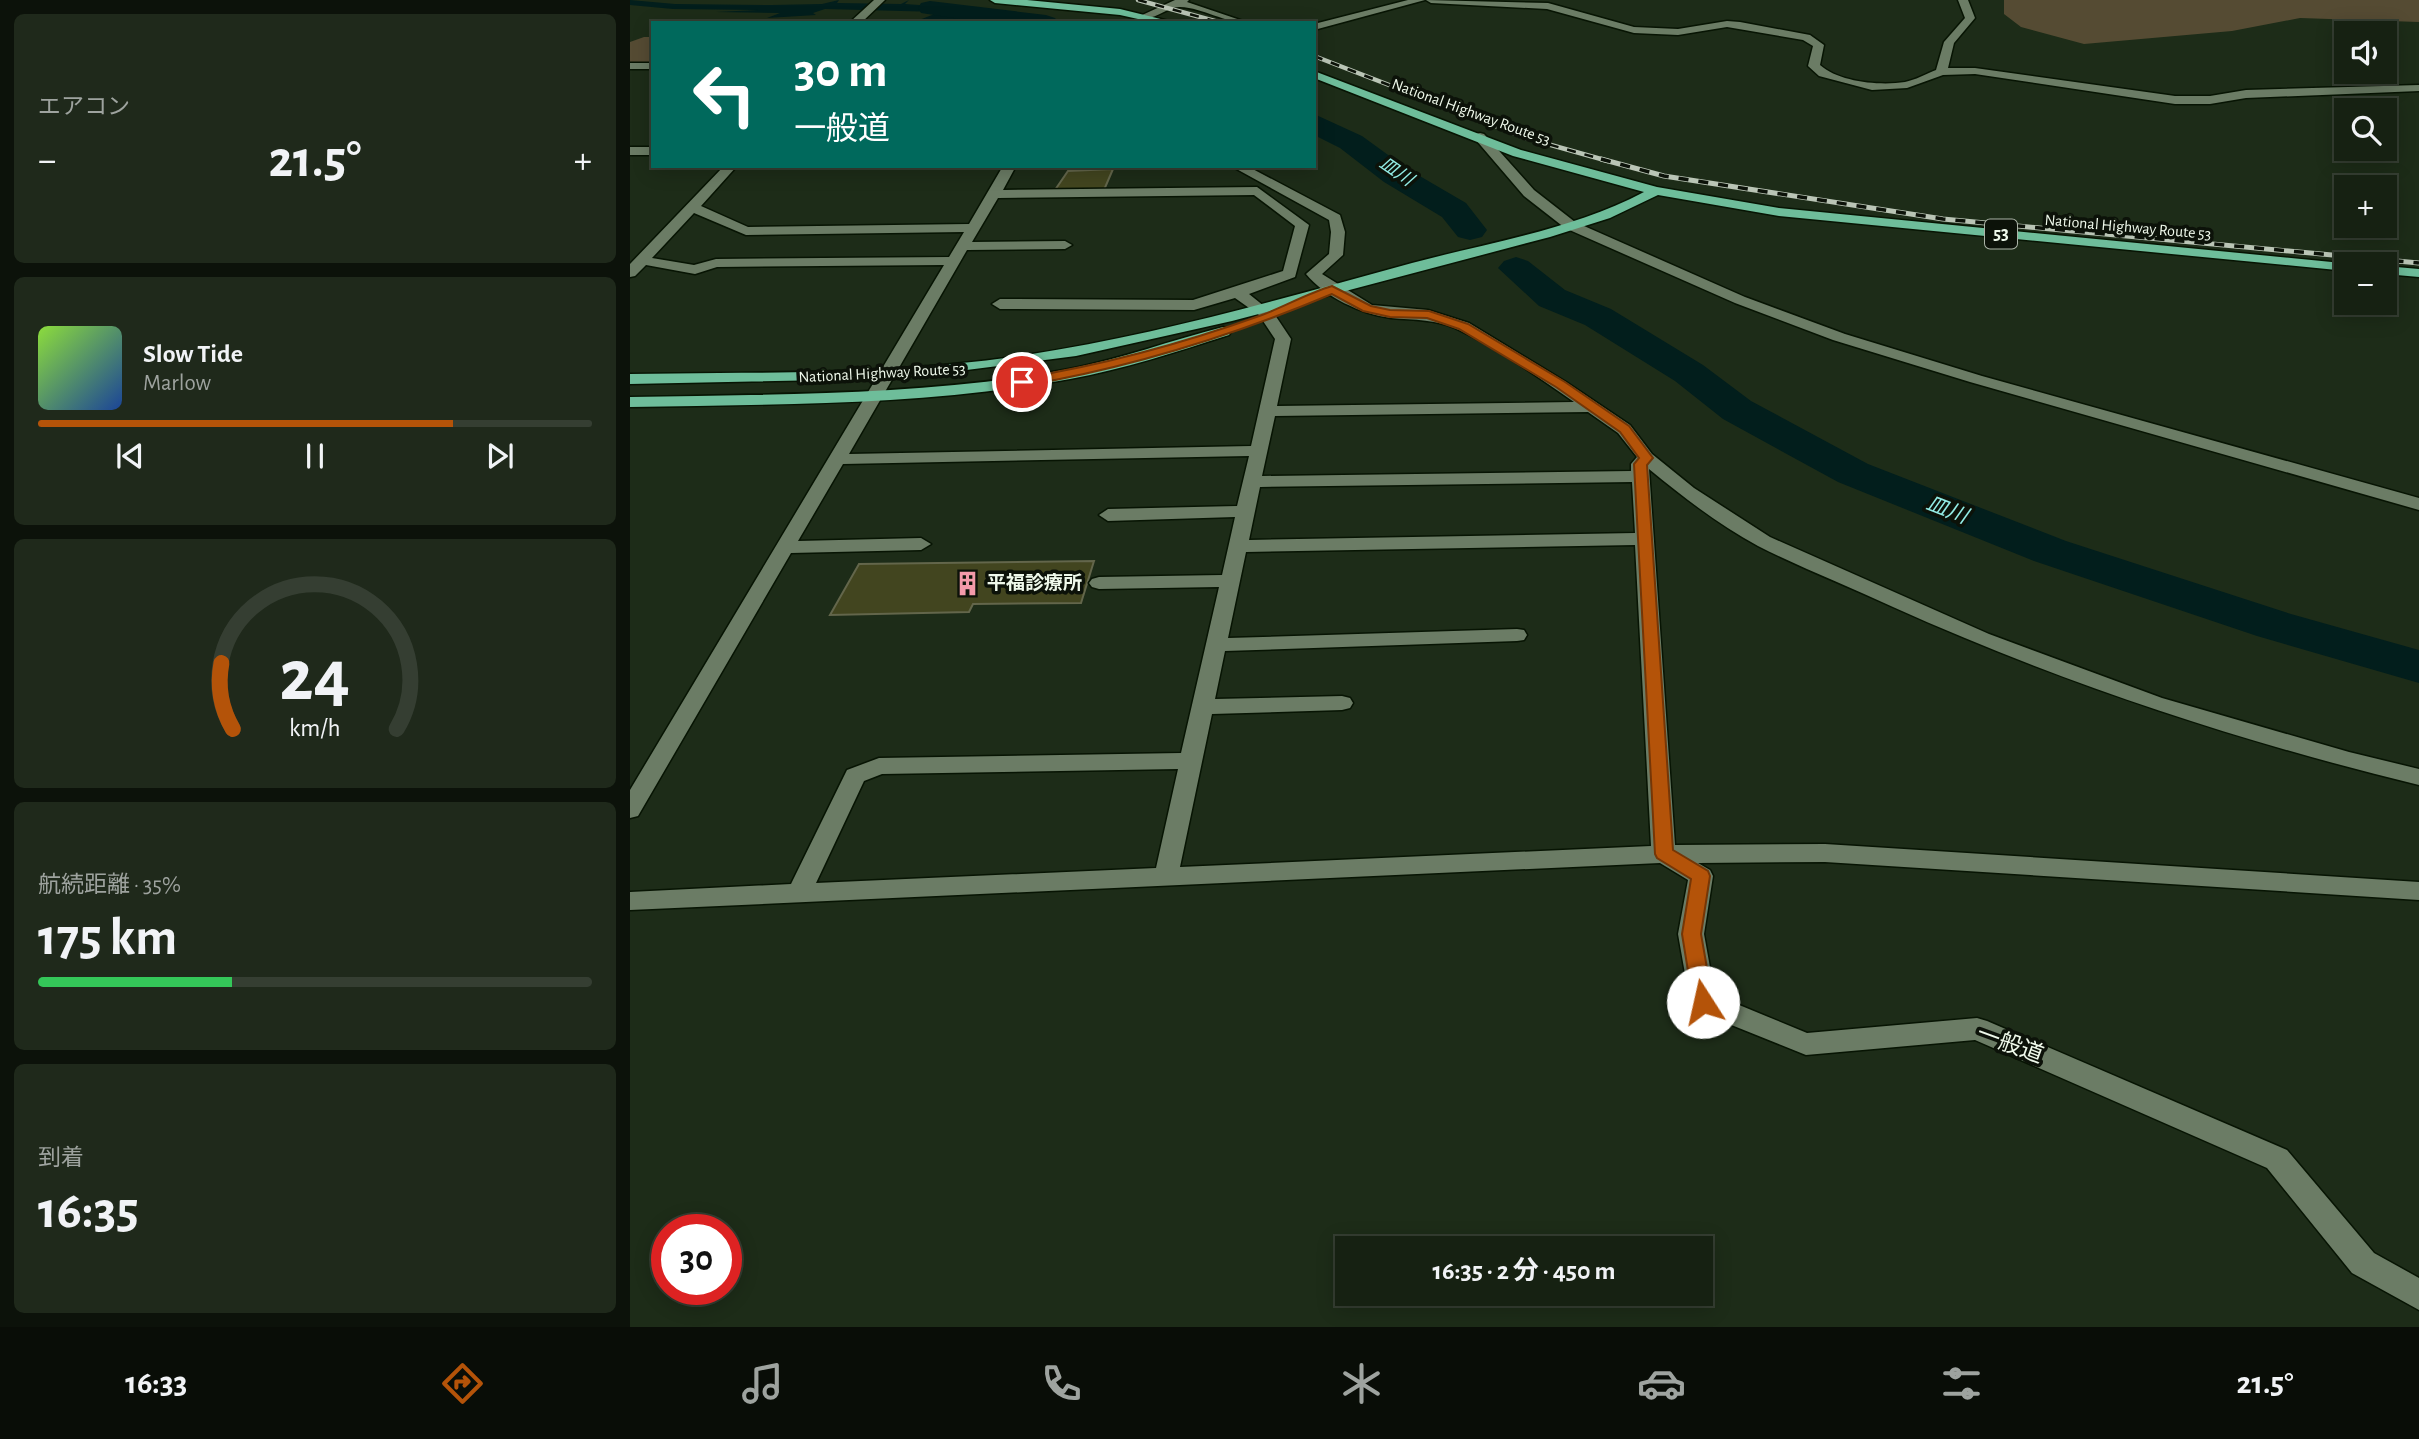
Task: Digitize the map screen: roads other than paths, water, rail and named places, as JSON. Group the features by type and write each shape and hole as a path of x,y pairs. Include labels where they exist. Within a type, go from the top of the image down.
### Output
{"highway":[{"path":"995,0 1145,16 1164,21"},
{"name":"National Highway Route 53","path":"1316,75 1517,153 1656,191 1779,212 2334,266"},
{"name":"National Highway Route 53","path":"630,402 873,396 975,388 1070,374 1160,352 1332,289 1570,225 1633,205 1656,191"},
{"path":"2397,271 2419,274"},
{"name":"National Highway Route 53","path":"630,379 888,373 973,366 1070,353 1265,312"}],"street":[{"path":"857,21 880,0"},
{"path":"1316,26 1420,0"},
{"path":"1431,0 1548,5 1634,30 1678,32 1727,24 1806,37 1819,45 1814,66 1823,74 1872,87 1907,85 1941,72 1995,72 2175,100 2210,100 2246,94 2419,88"},
{"path":"1941,72 1949,43 1970,18 1963,0"},
{"path":"1145,16 1182,1 1238,21"},
{"path":"630,66 651,66"},
{"path":"1480,137 1529,193 1570,225 1740,300 1839,337 2073,408 2419,504"},
{"path":"630,151 651,151"},
{"path":"637,264 730,168"},
{"path":"630,810 639,780 839,459 873,396 1009,168"},
{"path":"1241,168 1335,218 1338,232 1336,254 1313,274 1332,289 1367,309 1429,315 1464,326 1624,429 1644,467 1645,539 1664,854"},
{"path":"992,194 1256,191 1272,183"},
{"path":"1000,304 1195,305 1290,274 1302,225 1256,191"},
{"path":"691,209 700,210 746,232 972,228"},
{"path":"962,247 1065,245"},
{"path":"630,250 637,264"},
{"path":"637,264 695,270 716,264 953,261"},
{"path":"1166,876 1283,339 1279,328 1265,312 1237,293"},
{"path":"1268,411 1592,407"},
{"path":"839,459 1259,450"},
{"path":"1252,481 1644,467 1763,541 1982,639 2154,703 2348,760 2419,777"},
{"path":"1108,514 1246,511"},
{"path":"1238,546 1645,539"},
{"path":"785,547 921,544"},
{"path":"1099,583 1231,580"},
{"path":"1216,645 1517,635"},
{"path":"1203,706 1342,703"},
{"path":"799,893 855,776 879,766 1192,761"},
{"path":"630,901 1664,854 1825,853 2419,891"},
{"name":"一般道","path":"1664,854 1701,876 1691,934 1703,1002 1806,1044 1977,1028 2277,1159 2362,1263 2419,1295"}],"water":[{"path":"630,0 675,4 772,5 822,4 839,0 837,3 901,4 909,0 905,4 1005,11 992,21 916,21 940,12 825,9 813,13 816,15 767,18 780,13 716,12 758,10 673,9 630,5"}],"waterway":[{"name":"皿川","path":"930,8 1031,21"},
{"name":"皿川","path":"1316,124 1351,142 1395,175 1454,210 1470,230"},
{"name":"皿川","path":"1516,268 1552,298 1598,317 1689,373 1737,410 1853,473 2050,551 2274,625 2419,667"}],"railway":[{"path":"1138,0 1215,21"},
{"path":"1316,57 1526,138 1608,161"},
{"path":"1601,159 1664,176 1943,219 2419,263"}],"place":[{"name":"平福診療所","path":"967,583"}]}
